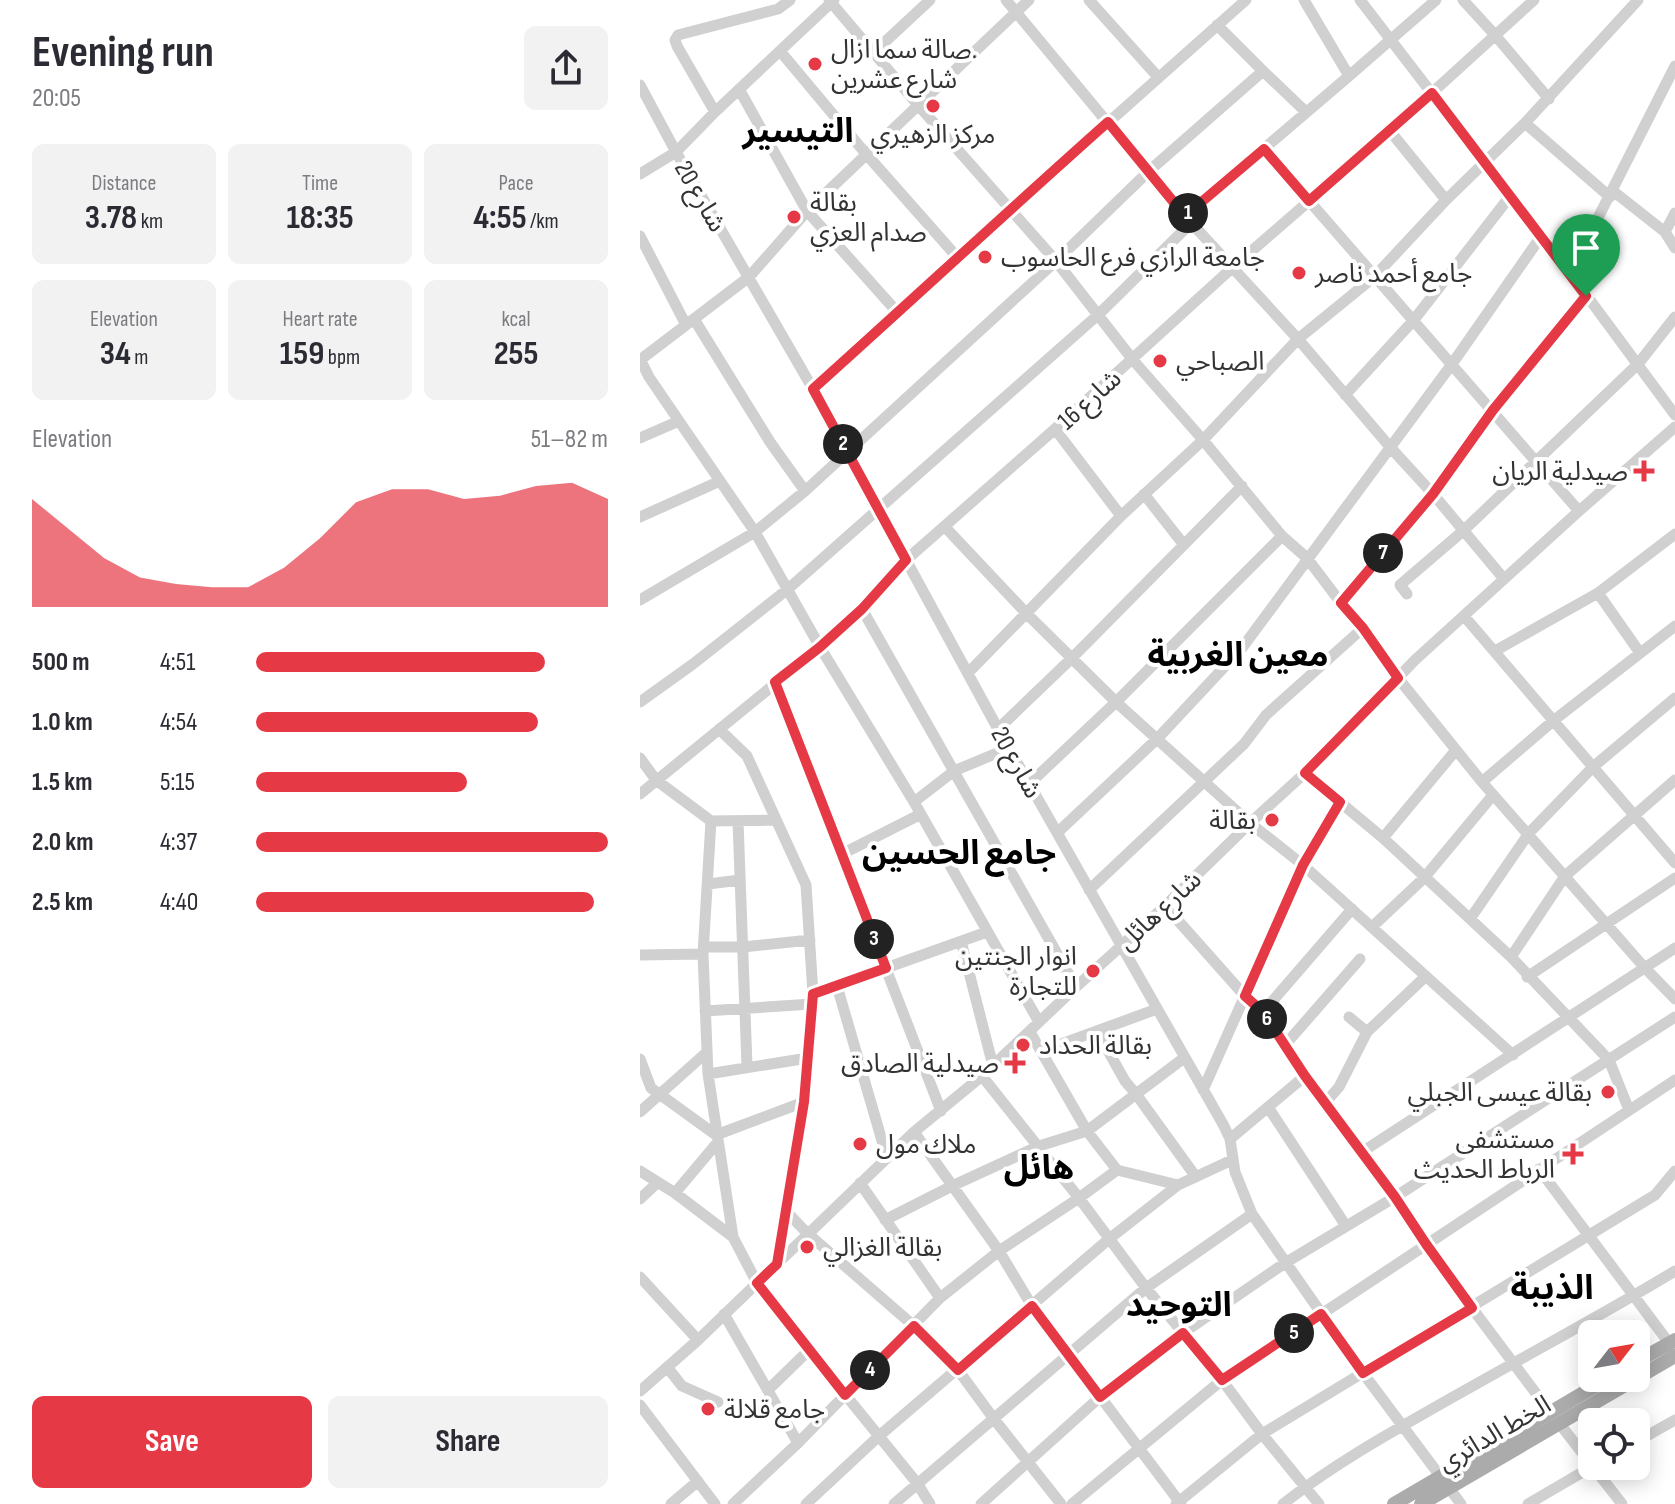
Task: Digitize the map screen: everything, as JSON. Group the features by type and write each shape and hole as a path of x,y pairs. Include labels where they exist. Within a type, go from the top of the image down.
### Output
{"main road":[{"path":"1650,1356 1674,1347"},
{"name":"الخط الدائري","path":"1394,1504 1444,1482 1674,1347"},
{"name":"الخط الدائري","path":"1554,1418 1590,1392"},
{"name":"الخط الدائري","path":"1421,1504 1444,1482"}],"street":[{"path":"715,112 677,46 675,40 678,35 778,9 790,0"},
{"path":"873,53 930,0"},
{"path":"1006,0 1188,219 1298,339 1504,579"},
{"path":"1029,0 807,211 749,277 640,359 645,379 679,421 755,532 1039,1022"},
{"path":"1089,0 1158,77"},
{"path":"813,389 1246,0"},
{"path":"1304,0 1349,76"},
{"path":"1360,0 1542,235 1675,415"},
{"path":"640,702 788,589 1099,314 1188,219 1436,0"},
{"path":"1463,0 1549,99"},
{"name":"شارع 16","path":"640,794 820,647 862,609 906,560 1534,0"},
{"path":"968,673 1121,516 1203,440 1298,339 1374,277 1446,200 1549,99 1638,0"},
{"path":"640,174 676,152 832,1 873,53 1056,261 1133,360 1282,536 1307,558 1482,782 1675,999"},
{"path":"1217,25 1306,112"},
{"path":"780,51 957,257"},
{"path":"1570,273 1675,66"},
{"path":"640,600 755,532 805,491 1056,261 1149,171 1263,71"},
{"name":"شارع 20","path":"640,85 813,389 998,729 1230,1139 1232,1160 1252,1214 1363,1373 1461,1504"},
{"path":"739,89 807,211 898,313"},
{"path":"1525,123 1611,194 1665,232 1675,248"},
{"path":"1390,131 1446,200"},
{"path":"1264,149 1579,511"},
{"path":"1345,395 1413,321 1511,195"},
{"path":"1665,232 1675,213"},
{"path":"1057,833 1157,739 1242,648 1452,364 1542,235"},
{"path":"640,236 690,322 805,491"},
{"path":"1341,603 1433,494 1493,410 1586,296"},
{"path":"1407,594 1400,585 1463,531 1638,364 1675,317"},
{"path":"640,438 679,421"},
{"name":"شارع هائل","path":"640,1391 698,1340 914,1132 982,1076 1165,906 1464,616 1675,427"},
{"path":"1055,429 1121,516"},
{"path":"640,517 720,481"},
{"path":"998,729 1242,486"},
{"path":"1144,494 1184,545"},
{"path":"945,527 1116,702 1250,823 1303,865 1513,1055"},
{"path":"1029,784 1282,536"},
{"path":"1495,651 1598,593 1674,536"},
{"path":"1598,593 1640,653"},
{"path":"862,609 1076,987"},
{"path":"1464,616 1675,863"},
{"path":"1482,782 1553,721 1675,626"},
{"path":"1089,890 1244,744 1266,715 1363,628"},
{"path":"775,682 941,1111"},
{"path":"1470,919 1529,833 1593,767 1675,698"},
{"path":"719,729 747,756 806,885 813,999 804,1102 777,1264"},
{"path":"914,802 954,771 1009,748"},
{"path":"1383,838 1456,750"},
{"path":"640,758 656,780 711,821 776,820"},
{"path":"1305,773 1383,838 1511,957 1609,1060 1629,1110"},
{"path":"1511,957 1565,876 1675,780"},
{"path":"1372,927 1424,878 1493,795"},
{"path":"1203,1090 1303,865 1340,802"},
{"path":"842,854 921,814"},
{"path":"711,821 704,950 708,1074 733,1237 757,1283 917,1483 930,1504"},
{"path":"738,821 747,1066"},
{"path":"1527,977 1675,878"},
{"path":"708,884 740,880"},
{"path":"1165,906 1263,1012 1305,1076 1472,1308 1578,1448"},
{"path":"1263,1012 1352,909"},
{"path":"705,1011 745,1009 813,999 837,986 987,932"},
{"path":"640,955 810,940"},
{"path":"961,941 993,1066"},
{"path":"1362,1152 1675,948"},
{"path":"1285,1045 1360,959"},
{"path":"1325,1103 1339,1087 1367,1032 1426,976"},
{"path":"837,986 887,1158"},
{"path":"1042,1051 1157,1009"},
{"path":"1349,1017 1367,1032"},
{"path":"981,1504 1100,1397 1183,1333 1285,1263 1395,1197 1675,1017"},
{"path":"1097,1031 1125,1081 1196,1177"},
{"path":"1030,1032 1087,1131 1117,1170 1178,1185"},
{"path":"640,1112 707,1052"},
{"path":"708,1074 808,1058"},
{"path":"885,1220 1039,1146 1087,1131 1184,1058"},
{"path":"640,1059 651,1088 717,1139"},
{"path":"982,1076 1319,1504"},
{"path":"1230,1139 1305,1076"},
{"path":"1072,1504 1222,1380 1675,1081"},
{"path":"675,1193 717,1139 804,1102"},
{"path":"1268,1107 1346,1226"},
{"path":"914,1132 999,1251 1032,1306 1179,1503 1262,1434 1591,1236 1655,1195 1675,1171"},
{"path":"806,1504 879,1436 1109,1239 1178,1185 1232,1160"},
{"path":"1539,1169 1674,1347"},
{"path":"733,1504 798,1443 940,1298 999,1251 1117,1170"},
{"path":"640,1171 733,1237"},
{"path":"640,1199 657,1183"},
{"path":"860,1183 940,1298"},
{"path":"785,1210 914,1326 958,1370 1061,1504"},
{"path":"894,1504 1146,1288 1252,1214"},
{"path":"1283,1504 1306,1486 1402,1426 1675,1271"},
{"path":"640,1277 698,1340"},
{"path":"724,1314 798,1443"},
{"path":"768,1390 809,1350"},
{"path":"667,1367 682,1386 718,1402"},
{"path":"640,1405 715,1504"},
{"path":"1650,1434 1675,1420"},
{"path":"1528,1504 1578,1475"},
{"path":"1604,1480 1622,1504"},
{"path":"671,1504 698,1481"}],"place":[{"name":"صالة سما ازال. شارع عشرين","path":"815,64"},
{"name":"مركز الزهيري","path":"933,106"},
{"name":"بقالة صدام العزي","path":"794,217"},
{"name":"جامعة الرازي فرع الحاسوب","path":"985,257"},
{"name":"جامع أحمد ناصر","path":"1299,273"},
{"name":"الصباحي","path":"1160,361"},
{"name":"صيدلية الريان","path":"1644,471"},
{"name":"بقالة","path":"1272,820"},
{"name":"انوار الجنتين للتجارة","path":"1093,971"},
{"name":"بقالة الحداد","path":"1023,1045"},
{"name":"صيدلية الصادق","path":"1015,1063"},
{"name":"بقالة عيسى الجبلي","path":"1608,1092"},
{"name":"ملاك مول","path":"860,1144"},
{"name":"مستشفى الرباط الحديث","path":"1573,1154"},
{"name":"بقالة الغزالي","path":"807,1247"},
{"name":"جامع قلالة","path":"708,1409"}],"district":[{"name":"التيسير","path":"798,130"},
{"name":"معين الغربية","path":"1238,654"},
{"name":"جامع الحسين","path":"959,852"},
{"name":"هائل","path":"1039,1167"},
{"name":"الذيبة","path":"1552,1287"},
{"name":"التوحيد","path":"1179,1304"}],"route":[{"path":"1432,93 1586,296 1493,410 1433,494 1341,603 1398,678 1305,773 1340,802 1303,865 1245,996 1263,1012 1305,1076 1472,1308 1363,1373 1321,1314 1222,1380 1183,1333 1100,1397 1032,1306 958,1370 914,1326 845,1395 757,1283 777,1264 804,1102 813,994 886,968 775,682 862,609 906,560 813,389 1108,122 1185,216 1264,149 1309,201 1432,93"}]}
